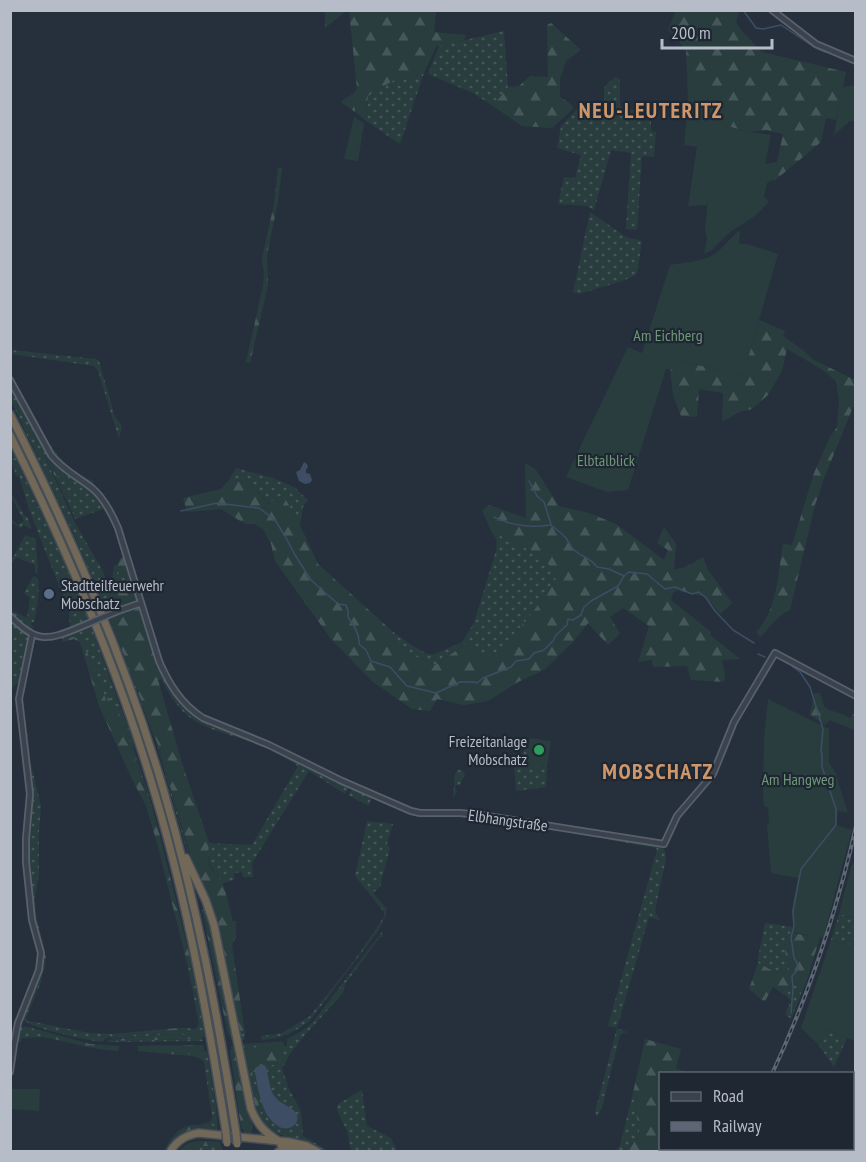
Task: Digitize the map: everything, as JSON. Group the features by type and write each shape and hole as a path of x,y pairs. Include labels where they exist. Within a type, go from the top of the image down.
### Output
{"highway":[{"path":"10,414 62,522 110,634 146,736 178,843 200,932 238,1148"},
{"path":"10,435 53,526 101,637 155,792 191,933 209,1025 229,1152"},
{"path":"178,843 212,917 255,1118 266,1132 279,1141"},
{"path":"170,1152 180,1140 194,1134 300,1144 318,1152"},
{"path":"175,1152 184,1142 197,1138 272,1144 307,1152"},
{"path":"278,1152 293,1148"}],"street":[{"path":"772,10 816,44 855,61"},
{"path":"10,380 51,455 62,468 91,487 111,514 118,528 141,603 68,632 48,637 32,635 10,616"},
{"name":"Elbhangstraße","path":"141,603 166,678 179,697 194,712 342,781 420,813 475,814 664,844 677,816 713,774 734,722 775,653 855,696"},
{"path":"10,1072 18,1023 41,962 41,952 31,911 26,862 30,794 19,699 32,635"}],"green space":[{"path":"325,10 346,11 325,28"},
{"path":"349,11 436,11 434,32 466,35 464,40 436,47 424,73 394,80 368,96 367,104 356,101 355,112 341,102 357,89"},
{"path":"676,11 739,11 736,22 762,52 846,72 836,120 826,118 821,142 773,182 783,134 766,130 749,132 723,125 725,102 706,98 687,72 686,50 668,29"},
{"path":"551,23 581,50 566,61 560,78 560,97 571,104 573,109 552,128 522,126 493,106 508,87 519,86 530,76 548,77 547,25"},
{"path":"504,31 508,87 493,106 473,93 428,74 439,46"},
{"path":"687,72 706,98 725,101 723,125 771,135 765,164 777,162 774,179 767,183 764,196 769,202 755,216 730,232 711,251 704,254 707,239 705,228 708,200 707,205 688,206 697,147 684,145 688,105"},
{"path":"424,73 400,144 366,121 368,96 394,80"},
{"path":"615,77 620,79 620,107 638,111 637,120 651,121 651,131 656,132 654,157 642,156 637,230 626,229 631,153 611,150 594,210 587,206 558,204 564,177 575,178 581,155 557,148 561,126 583,103 583,120 604,117 604,87"},
{"path":"855,85 855,121 850,121 834,135 842,87"},
{"path":"356,101 367,104 366,121 355,112"},
{"path":"354,117 364,123 358,161 344,159"},
{"path":"278,168 282,168 267,255 268,285 250,363 246,362 263,286 262,258 274,204"},
{"path":"590,212 626,237 642,241 637,274 579,294 573,292"},
{"path":"740,230 739,244 747,244 778,254 743,375 681,361 677,370 666,369 628,490 607,492 566,477 628,347 642,353 670,265 711,256"},
{"path":"759,320 785,331 783,336 814,360 855,380 855,402 815,505 790,610 777,619 760,637 756,632 769,613 773,602 783,544 792,545 814,473 837,427 839,401 836,381 823,370 787,349 782,371 768,395 752,409 739,412 722,422 723,393 699,389 697,417 681,416 673,395 670,369 677,370 680,361 743,375"},
{"path":"11,350 99,361 115,417 122,426 119,439 98,371 94,366 11,354"},
{"path":"10,384 55,464 89,488 106,508 75,519 49,458 46,458 43,453 75,523 111,587 119,608 107,613 73,533 11,401"},
{"path":"35,421 54,451 66,464 79,475 94,481 91,486 65,467 53,454"},
{"path":"10,447 60,552 89,621 70,629 69,611 30,512 19,476 17,477 11,462"},
{"path":"48,457 74,513 73,514 46,458"},
{"path":"525,463 536,470 559,506 589,513 616,524 664,560 668,550 657,543 664,527 676,544 674,570 703,557 708,570 732,603 720,614 706,597 677,590 673,593 671,600 740,659 722,660 724,682 691,680 687,666 653,667 652,660 638,662 649,626 623,608 610,617 620,634 608,645 588,623 573,642 544,670 518,682 488,701 464,705 437,699 430,711 412,709 373,682 331,639 275,561 271,544 263,529 255,524 245,524 221,509 187,512 183,498 221,489 229,480 244,481 270,504 276,496 286,500 318,564 392,631 396,648 435,665 466,644 482,659 495,654 526,621 556,581 554,570 536,553 491,531 482,510 489,505 526,518"},
{"path":"236,468 273,478 294,487 308,500 303,507 300,525 286,500 271,504 244,481 229,480"},
{"path":"10,491 27,516 32,529 23,525 21,528 11,522 11,519 18,525 24,521"},
{"path":"491,531 536,553 554,570 556,581 526,621 495,654 482,659 465,644 435,665 396,648 392,631 427,654 435,654 462,642 474,623 496,551 497,540"},
{"path":"25,535 36,539 38,574 35,572 35,565 16,557 13,562 11,561"},
{"path":"120,538 132,578 126,579 121,568 118,567 115,585 117,590 133,581 137,598 134,602 119,608 111,587 114,566 123,557 118,541"},
{"path":"118,567 121,568 126,579 132,578 133,581 117,590 115,585"},
{"path":"34,576 38,579 39,590 34,622 31,625 32,630 20,622 10,609 27,618 30,598 24,593"},
{"path":"135,606 140,608 164,678 158,680 182,763 209,843 209,866 223,883 233,921 236,921 236,936 232,945 245,1034 240,1031 216,922 197,877 158,745 110,618"},
{"path":"109,618 158,745 190,857 216,922 240,1031 245,1034 244,1040 241,1040 219,936 190,863 157,745"},
{"path":"10,619 26,634 29,640 21,681 11,688"},
{"path":"91,626 134,744 148,797 123,720 106,702 82,643 74,637 62,639 63,636"},
{"path":"74,637 82,643 85,648 106,701 108,697 123,720 147,796 149,796 192,966 188,967 146,806 99,706 80,642 74,639 62,642 62,639"},
{"path":"164,678 187,708 246,738 263,743 313,771 318,771 347,785 348,789 345,794 309,771 252,863 253,877 243,877 242,872 234,873 234,880 223,883 209,861 209,843 252,845 298,766 263,746 215,731 192,719 174,701 161,679"},
{"path":"22,690 31,764 41,806 39,874 35,897 36,915 46,957 41,982 26,1018 29,1021 89,1033 113,1034 114,1037 195,1029 199,1024 188,967 192,966 205,1037 202,1037 203,1041 108,1042 108,1040 198,1039 197,1033 112,1039 111,1037 102,1042 47,1030 22,1019 42,967 43,958 39,940 41,939 34,919 28,862 27,838 31,805"},
{"path":"814,693 820,693 825,708 851,718 855,711 855,730 830,720 825,725 810,715"},
{"name":"Am Hangweg","path":"768,699 829,729 829,763 835,772 848,813 838,811 836,825 852,830 823,938 796,933 792,913 798,878 771,873 768,807 764,806 763,794 764,738"},
{"name":"Freizeitanlage Mobschatz","path":"530,738 551,741 547,767 526,764"},
{"path":"529,745 527,764 547,767 546,787 516,791 514,762"},
{"path":"458,770 462,770 465,774 459,787 456,785 455,790 457,791 453,798 455,774"},
{"path":"353,788 372,796 369,806 348,795"},
{"path":"367,821 393,824 387,844 390,848 380,887 373,893 387,909 385,917 378,931 311,1019 289,1034 262,1040 261,1036 282,1033 310,1016 354,961 384,917 384,912 355,876"},
{"path":"610,838 661,846 665,851 666,859 655,910 660,920 649,917 617,1028 608,1026 657,850 609,840"},
{"path":"852,864 855,865 855,918 839,914"},
{"path":"204,909 213,936 234,1039 231,1040 228,1035 202,910"},
{"path":"839,914 855,918 855,946 831,940"},
{"path":"765,923 793,927 796,933 790,933 785,943 789,970 785,972 777,972 758,963"},
{"path":"382,932 383,937 380,937 345,984 343,993 305,1035 282,1069 301,1111 303,1136 329,1151 301,1141 299,1138 299,1140 273,1131 260,1119 250,1063 263,1061 271,1065 282,1049 281,1045 242,1049 242,1044 282,1041 287,1046 287,1039 313,1022"},
{"path":"790,933 820,937 801,995 800,984 796,982 792,984 786,996 773,987 765,1001 762,1000 749,989 758,963 777,972 789,970 785,944"},
{"path":"831,940 855,946 855,1041 827,1030 818,1044 801,1028"},
{"path":"796,982 800,984 801,995 791,1019 785,1014 791,1001 786,996 792,984"},
{"path":"24,1026 43,1031 42,1037 22,1038 16,1042 19,1029"},
{"path":"187,1028 186,1031 176,1030 114,1037 113,1034"},
{"path":"617,1028 627,1032 620,1035 602,1107 597,1117 595,1112"},
{"path":"827,1030 847,1038 834,1067 818,1044"},
{"path":"43,1031 90,1044 119,1046 118,1051 42,1037"},
{"path":"197,1033 200,1035 198,1039 108,1040 169,1034 189,1035"},
{"path":"645,1039 681,1049 676,1068 684,1072 659,1072 659,1150 661,1151 624,1151 640,1136 633,1093"},
{"path":"203,1045 205,1054 183,1053 180,1055 138,1051 138,1046"},
{"path":"281,1045 284,1049 283,1056 275,1065 263,1061 251,1063 262,1118 260,1119 255,1109 243,1049"},
{"path":"231,1046 235,1046 253,1127 251,1133 245,1133 241,1127"},
{"path":"207,1051 218,1133 199,1131 167,1152 182,1134 194,1130 217,1130 206,1123 211,1121 212,1116 204,1062 196,1057 180,1055 183,1053 204,1054"},
{"path":"11,1089 40,1089 39,1111 11,1109"},
{"path":"362,1090 367,1126 391,1138 397,1151 351,1151 347,1131 337,1110 338,1104"},
{"path":"633,1093 640,1136 624,1151 615,1152 620,1145"},
{"path":"206,1123 216,1126 217,1130 201,1129 182,1134 164,1152 178,1131 191,1125"},
{"path":"220,1142 221,1146 194,1146 186,1151 179,1151 191,1143"},
{"path":"194,1146 221,1146 223,1151 186,1152"},
{"path":"684,1150 729,1150 728,1151"}],"water":[{"path":"304,462 308,468 306,473 310,474 312,480 305,484 299,481 296,472 300,470"},
{"path":"261,1065 266,1067 276,1098 297,1115 296,1124 291,1127 278,1126 264,1110 255,1072 255,1068"}],"waterway":[{"path":"743,10 756,28 763,29 781,25 825,52"},
{"path":"529,481 537,496 544,502 551,524"},
{"path":"181,511 217,503 259,508 275,520 311,580 338,604 346,605 348,617 358,633 359,644 366,650 371,661 390,667 407,686 436,693 460,682 477,683 483,678 511,667 516,661 529,659 534,653 544,650 567,625 568,619 573,620 581,615 584,607 618,586 629,572 647,574 665,589 675,587 692,594 699,592 733,630 754,643"},
{"path":"494,517 522,526 551,525 566,538 573,549 597,567 609,569 624,576"},
{"path":"758,654 765,657"},
{"path":"791,1013 792,976 798,969 791,937 794,927 793,911 801,869 836,825 836,809 822,767 823,729 810,687 800,672 793,667"}],"railway":[{"path":"773,1072 821,952 856,826"}],"place":[{"name":"Stadtteilfeuerwehr Mobschatz","path":"49,594"},
{"name":"Freizeitanlage Mobschatz","path":"539,750"}],"district":[{"name":"NEU-LEUTERITZ","path":"651,110"},
{"name":"MOBSCHATZ","path":"658,771"}],"park label":[{"name":"Am Eichberg","path":"668,335"},
{"name":"Elbtalblick","path":"606,460"}]}
